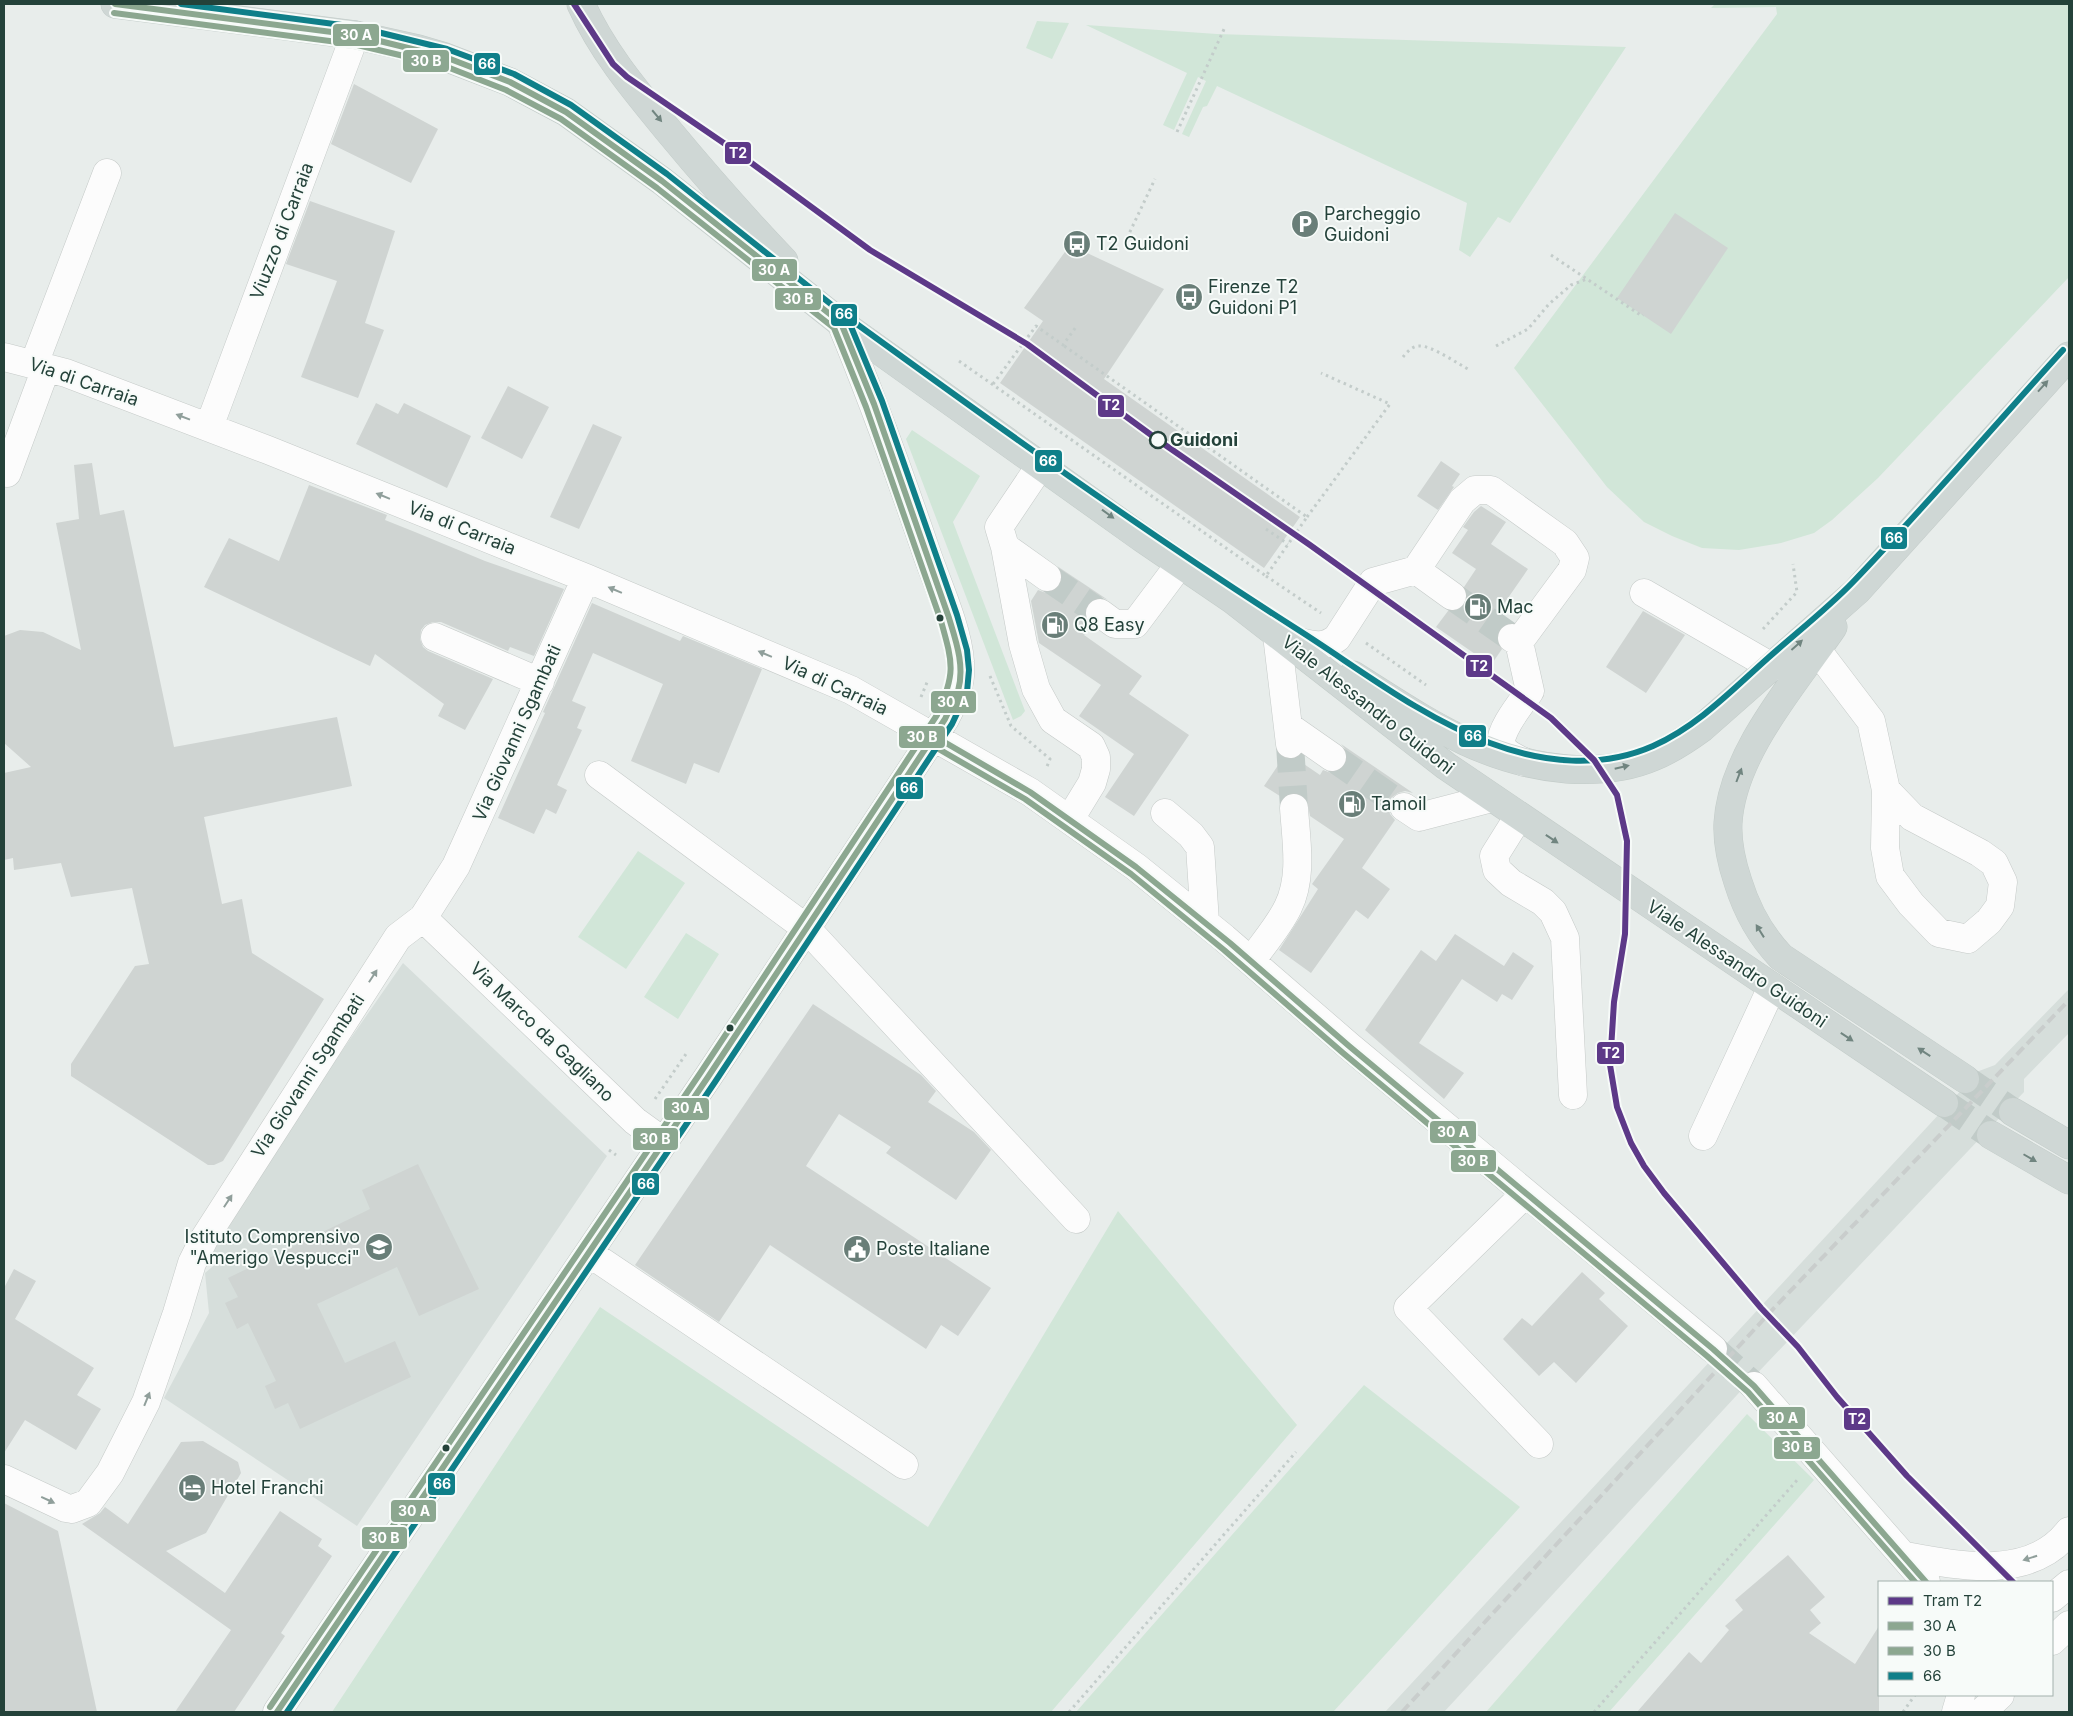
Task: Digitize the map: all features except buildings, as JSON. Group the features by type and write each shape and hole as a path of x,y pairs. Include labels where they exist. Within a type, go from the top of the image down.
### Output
{"main road":[{"path":"115,4 355,35 445,57 510,82 566,112 662,181 841,323 1040,466 1289,639 1433,726 1493,754 1549,767 1593,770 1621,767 1653,758 1702,728 1857,591 2069,356"},
{"path":"581,4 598,39 628,81 724,197 841,323"},
{"name":"Viale Alessandro Guidoni","path":"1857,591 1750,750 1735,789 1728,823 1735,872 1752,919 1771,946 1793,966 1965,1079"},
{"name":"Viale Alessandro Guidoni","path":"1289,639 1399,731 1492,798 1944,1103"},
{"path":"2013,1112 2069,1145"},
{"path":"1992,1135 2069,1180"}],"street":[{"name":"Viuzzo di Carraia","path":"209,426 355,35"},
{"path":"7,473 40,366 107,173"},
{"path":"277,1712 664,1142 934,736 945,719 958,690 959,652 949,618 874,404 841,323"},
{"name":"Via di Carraia","path":"4,357 40,366 101,386 209,426 586,578 851,690 934,736 1030,792 1136,867 1204,922 1525,1194 1713,1349"},
{"path":"1040,466 999,527 1005,547 1024,644 1036,689 1053,720 1091,746 1096,757 1096,769 1092,783 1070,819"},
{"path":"1332,757 1290,735 1289,639 1320,646 1337,638 1373,582 1416,570 1462,501 1475,490 1491,490 1565,543 1575,558 1572,570 1515,640 1530,691 1503,732 1500,742 1510,755 1524,762"},
{"path":"1005,547 1047,577"},
{"path":"1100,613 1115,624 1136,624 1180,564"},
{"path":"1416,570 1452,596"},
{"name":"Via Giovanni Sgambati","path":"4,1479 66,1508 72,1509 88,1503 110,1473 146,1402 192,1263 204,1239 398,937 423,918 456,866 586,578"},
{"path":"1644,593 1744,649 1772,667"},
{"path":"435,637 540,682"},
{"path":"1817,650 1871,722 1886,790 1885,848 1890,876 1911,904 1938,933 1968,939 1989,921 2000,906 2003,882 1994,863 1980,852 1912,818 1886,790"},
{"path":"600,776 806,928 1076,1219"},
{"path":"1404,806 1419,817 1492,798"},
{"path":"1250,961 1288,907 1294,889 1298,868 1294,808"},
{"path":"1165,813 1191,835 1200,847 1204,890 1204,922"},
{"path":"1519,816 1494,856 1497,870 1511,883 1543,902 1553,912 1565,938 1573,1095"},
{"name":"Via Marco da Gagliano","path":"423,918 635,1121 664,1142"},
{"path":"1703,1136 1772,988"},
{"path":"1525,1194 1408,1308 1539,1444"},
{"path":"589,1253 904,1465"},
{"path":"1754,1386 1925,1581"},
{"path":"1905,1556 1974,1567 1996,1566 2040,1555 2060,1542 2069,1531"},
{"path":"2053,1597 2069,1584"},
{"path":"2053,1640 2069,1625"},
{"path":"1956,1712 1961,1696"},
{"path":"1982,1712 1999,1696"}],"path":[{"path":"1178,132 1225,27"},
{"path":"1128,238 1156,180"},
{"path":"1551,255 1643,315"},
{"path":"1496,346 1528,330 1549,304 1571,285 1587,280"},
{"path":"993,384 1036,326 1308,517"},
{"path":"1063,345 1076,326"},
{"path":"1403,357 1411,349 1420,346 1431,349 1470,370"},
{"path":"959,361 1266,576 1429,686"},
{"path":"1266,576 1390,404 1321,372"},
{"path":"1266,529 1288,544"},
{"path":"1744,649 1797,592 1793,564"},
{"path":"609,1150 616,1155"},
{"path":"1069,1712 1296,1452"},
{"path":"1594,1712 1817,1458"},
{"path":"1903,1712 1913,1696"}],"shaded area":[{"name":"Istituto Comprensivo \"Amerigo Vespucci\"","path":"403,963 607,1156 357,1526 164,1398 209,1313 205,1273 218,1262 210,1241"},
{"path":"2069,989 2069,1033 2024,1079 2024,1092 1749,1382 1444,1712 1385,1712 1979,1071 1995,1065"}],"green space":[{"path":"1715,4 2069,4 2069,277 1878,478 1832,520 1814,533 1781,543 1739,550 1702,548 1644,522 1607,487 1514,368 1777,14 1776,7 1711,8"},
{"path":"1037,21 1069,23 1052,59 1026,48"},
{"path":"1086,25 1217,34 1626,47 1510,223 1498,217 1470,257 1459,250 1467,203 1217,86 1207,106 1203,107 1189,137 1182,134 1206,81 1198,77 1174,130 1163,125 1187,73"},
{"path":"912,430 980,476 953,522 1025,711 1021,716 1013,720 906,439"},
{"path":"638,851 685,883 626,969 578,937"},
{"path":"686,933 719,954 678,1019 644,997"},
{"path":"1118,1211 1297,1425 1051,1712 332,1712 600,1307 928,1527"},
{"path":"1364,1385 1520,1507 1333,1712 1076,1712"},
{"path":"1747,1414 1814,1480 1609,1712 1486,1712"}],"tunnel":[{"path":"1047,577 1100,613"},
{"path":"1452,596 1512,638"},
{"path":"1290,744 1294,808"},
{"path":"1332,757 1404,807"},
{"path":"1965,1079 2013,1112"},
{"path":"1944,1103 1991,1135"},
{"path":"1713,1349 1754,1386"}],"railway":[{"path":"1402,1712 1775,1307 2069,1000"}],"tram line":[{"name":"T2","path":"574,4 613,64 627,77 731,148 870,250 1027,344 1158,440 1310,545 1551,718 1594,760 1617,795 1627,841 1625,934 1614,1002 1610,1065 1617,1107 1631,1143 1644,1166 1664,1193 1761,1308 1798,1347 1837,1397 1907,1476 2012,1581"}],"transit line":[{"path":"115,4 355,35 445,57 510,82 566,112 662,181 841,323 874,404 949,618 957,645 961,672 958,691 945,719 708,1077 277,1712"},
{"name":"66","path":"181,4 357,27 447,49 514,74 571,105 667,174 847,317 882,401 957,615 967,650 969,670 967,692 952,724 715,1082 287,1712"},
{"path":"114,13 353,44 442,65 506,90 561,119 657,188 834,328 866,407 941,621 951,668 947,689 937,715 701,1072 270,1707"},
{"name":"66","path":"843,314 1126,516 1392,692 1440,720 1490,743 1531,755 1572,761 1613,758 1633,753 1669,738 1700,718 1853,582 1933,496 2063,350"},
{"path":"934,736 1030,792 1136,867 1230,943 1349,1046 1713,1349 1754,1386 1925,1581"},
{"path":"930,744 1025,799 1131,874 1707,1356 1748,1392 1914,1581"}],"place":[{"name":"Parcheggio Guidoni","path":"1305,224"},
{"name":"T2 Guidoni","path":"1077,244"},
{"name":"Firenze T2 Guidoni P1","path":"1189,297"},
{"name":"Guidoni","path":"1158,440"},
{"name":"Mac","path":"1478,607"},
{"name":"Q8 Easy","path":"1055,625"},
{"name":"Tamoil","path":"1352,804"},
{"name":"Istituto Comprensivo \"Amerigo Vespucci\"","path":"379,1247"},
{"name":"Poste Italiane","path":"857,1249"},
{"name":"Hotel Franchi","path":"192,1488"}]}
